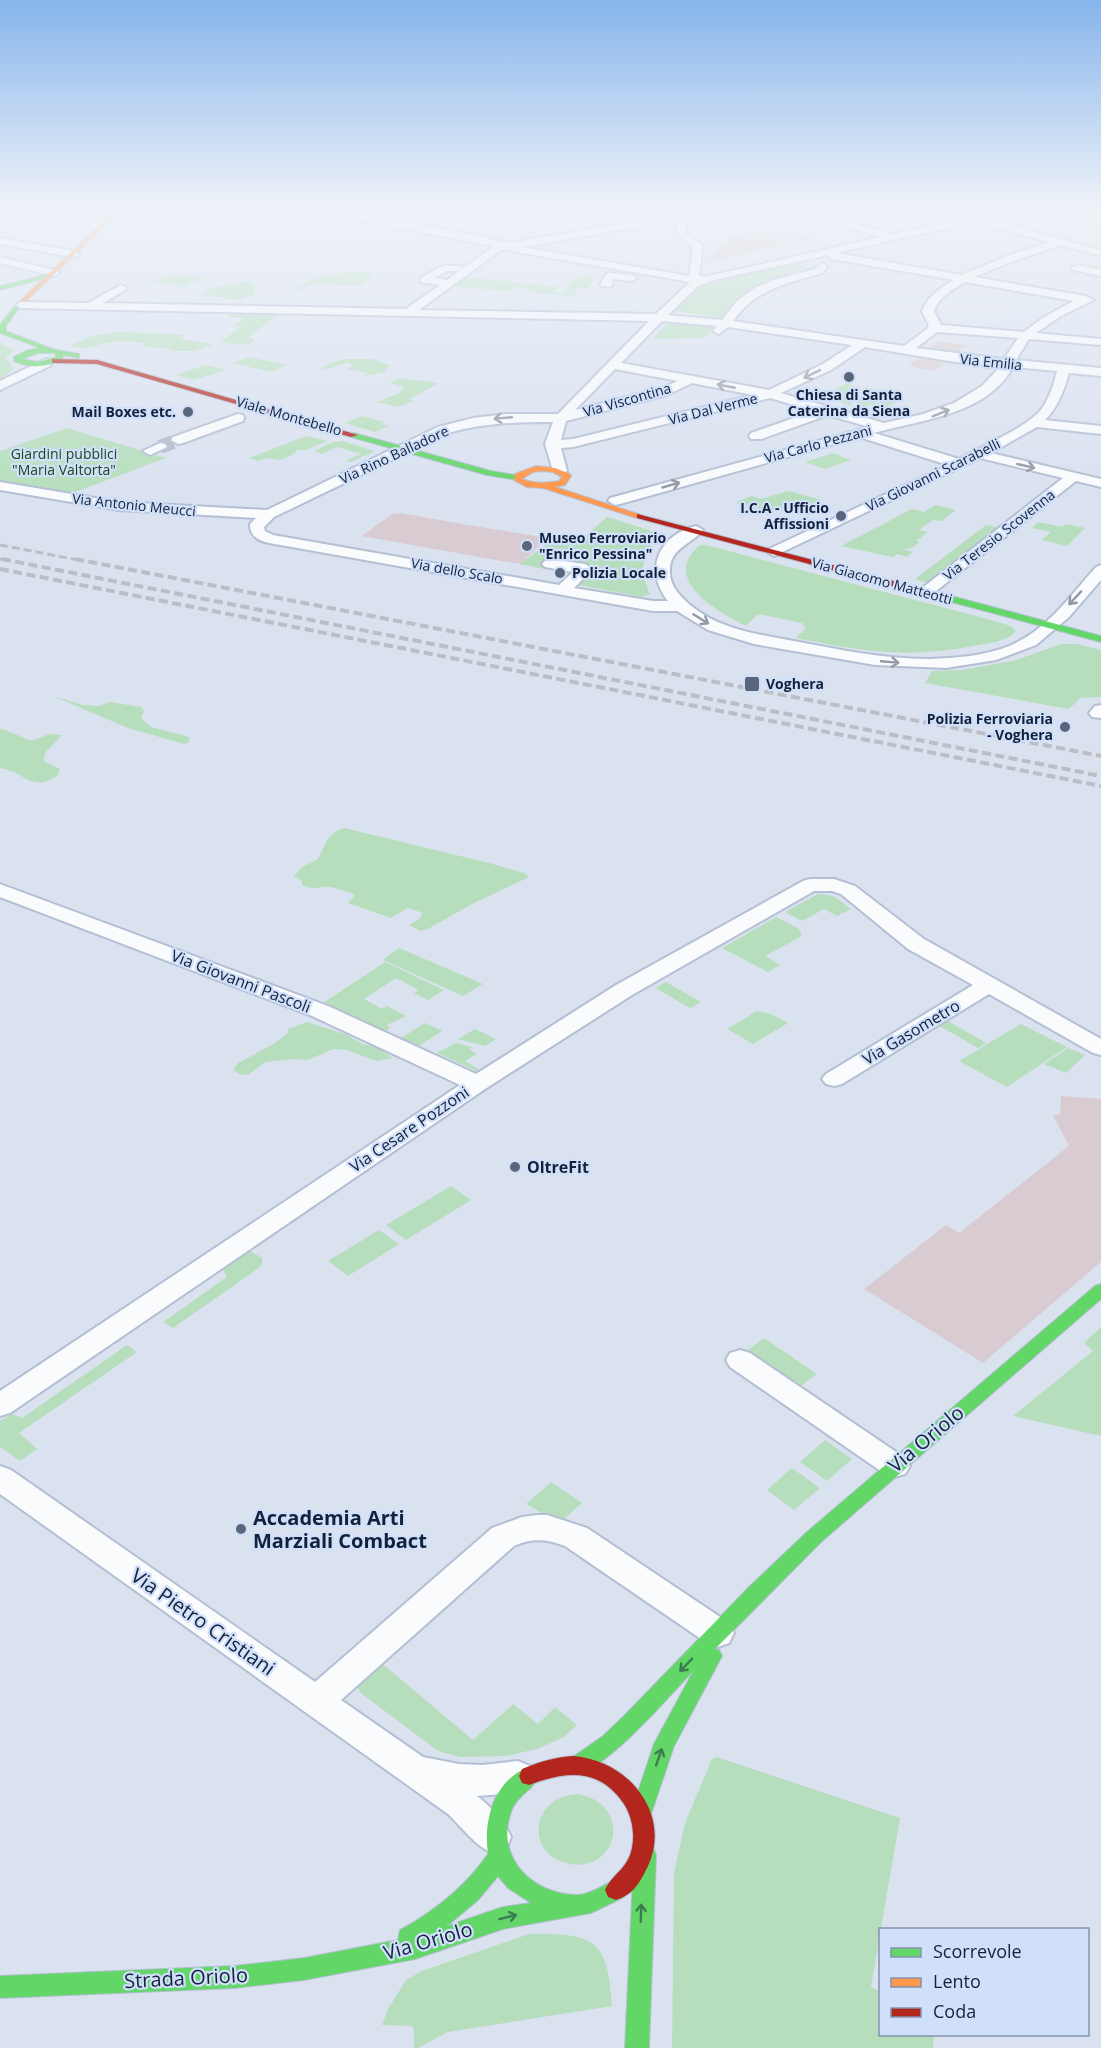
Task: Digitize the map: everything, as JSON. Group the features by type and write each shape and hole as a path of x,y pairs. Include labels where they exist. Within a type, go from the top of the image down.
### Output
{"street":[{"path":"19,301 20,305"},
{"path":"0,314 25,301"},
{"path":"91,306 100,301"},
{"path":"409,312 425,301"},
{"path":"544,486 562,483 564,474 553,447 553,436 561,418 678,301"},
{"path":"717,334 745,301"},
{"path":"934,301 928,311 934,328"},
{"name":"Via Carlo Pezzani","path":"615,501 859,433 922,420 956,407 1005,371 1026,336 1051,317 1083,301"},
{"name":"Via Emilia","path":"20,305 660,317 727,322 1007,365 1098,372"},
{"name":"Viale Montebello","path":"20,305 3,327 3,332 53,357"},
{"path":"905,351 934,328 1101,342"},
{"path":"0,336 19,345 22,350 21,369 5,383"},
{"name":"Via Dal Verme","path":"553,447 770,394 827,367 862,344"},
{"path":"1098,372 1101,349"},
{"name":"Viale Montebello","path":"21,359 34,352 53,357 95,362 487,472 524,473"},
{"path":"5,383 53,357"},
{"path":"613,365 770,394 884,427"},
{"name":"Via Giovanni Scarabelli","path":"774,552 960,465 1035,423 1048,410 1058,390 1064,369"},
{"name":"Via Viscontina","path":"561,418 663,392 691,378"},
{"path":"756,436 826,411"},
{"name":"Via Rino Balladore","path":"269,514 443,430 473,422 516,417 561,418"},
{"path":"178,440 238,418"},
{"path":"1035,423 1101,430"},
{"path":"859,433 960,465"},
{"path":"524,473 546,461 553,447"},
{"path":"979,454 1101,483"},
{"name":"Via Giacomo Matteotti","path":"664,520 609,508 544,486 524,483 524,473 546,468 564,474 615,501 696,530 1101,639"},
{"name":"Via Teresio Scovenna","path":"925,592 1073,477"},
{"name":"Via Antonio Meucci","path":"0,486 118,506 269,514"},
{"name":"Via Giacomo Matteotti","path":"585,499 615,501"},
{"name":"Via dello Scalo","path":"269,514 257,524 256,530 260,535 269,539 653,606 683,606"},
{"path":"696,530 671,550 663,561 661,571 664,583 683,606 712,626 739,635 860,658 902,663 954,662 989,657 1029,643 1050,626 1101,570"},
{"path":"550,564 585,569 563,590"},
{"name":"Via Cesare Pozzoni","path":"0,1406 477,1084 624,990 805,887 821,884 834,885 848,890 910,940 988,985"},
{"name":"Via Giovanni Pascoli","path":"0,890 320,1011 477,1084"},
{"path":"988,985 1101,1048"},
{"name":"Via Gasometro","path":"834,1079 988,985"},
{"name":"Via Oriolo","path":"577,1766 610,1742 630,1723 756,1593 814,1537 895,1466 1099,1296"},
{"path":"740,1360 895,1466"},
{"name":"Via Pietro Cristiani","path":"0,1478 460,1803 481,1821 497,1847"},
{"path":"315,1702 503,1537 522,1529 547,1527 584,1542 718,1633"},
{"name":"Via Oriolo","path":"642,1813 664,1744 708,1661 756,1593"},
{"name":"Via Pietro Cristiani","path":"405,1766 441,1778 485,1781 532,1775"},
{"path":"637,2048 645,1846 642,1813 630,1793 612,1777 577,1766 554,1767 532,1775 519,1784 500,1809 496,1824 497,1847 505,1870 515,1882 543,1900 576,1905 591,1903 614,1894 632,1878 643,1857 645,1846"},
{"name":"Via Oriolo","path":"372,1957 413,1936 458,1905 488,1873 497,1847"},
{"path":"591,1903 609,1912"},
{"name":"Via Oriolo","path":"372,1957 441,1941 503,1918 576,1905"},
{"path":"626,1931 629,1939 637,2013"},
{"name":"Strada Oriolo","path":"0,1988 234,1977 304,1969 372,1957"}],"green space":[{"path":"684,301 737,301 724,318 675,311"},
{"path":"231,312 258,313 257,316 259,313 280,314 248,337 255,340 248,345 220,342 244,325 232,327 244,318 228,317"},
{"path":"677,322 718,325 703,338 652,339 667,324"},
{"path":"115,332 177,334 185,336 180,339 214,344 194,351 168,351 172,349 147,347 143,346 145,344 129,341 112,342 87,348 70,346 88,337"},
{"path":"0,343 15,350 6,358 13,370 0,379"},
{"path":"249,357 287,365 271,372 233,363"},
{"path":"344,359 372,359 390,365 385,372 360,377 368,373 347,369 354,365 347,363 319,371 330,363"},
{"path":"205,365 227,370 193,380 175,375"},
{"path":"398,378 439,383 410,399 414,401 398,407 377,402 402,392 401,390 405,387 390,383"},
{"path":"847,383 859,389 851,406 821,397"},
{"path":"866,387 887,392 883,400 898,401 883,409 870,405 859,408 857,405"},
{"path":"362,416 384,422 381,424 389,426 375,432 345,423"},
{"name":"Giardini pubblici \"Maria Valtorta\"","path":"67,428 166,458 67,495 0,482 0,451"},
{"path":"306,436 328,441 306,450 297,450 294,454 280,460 267,458 258,461 249,458"},
{"path":"342,441 375,451 351,462 346,461 361,454 337,447 322,454 314,451 333,442"},
{"path":"833,453 851,460 825,469 805,462"},
{"path":"789,491 821,500 787,513 779,510 768,515 736,502 752,496 761,499"},
{"path":"936,505 956,510 941,521 933,520 919,530 928,532 916,541 920,542 911,548 903,549 913,552 907,557 898,554 893,557 841,546 912,509 924,512"},
{"path":"607,517 658,533 646,556 643,568 650,594 642,597 573,584 587,570 553,563 545,569 519,564 547,544 582,539"},
{"path":"1038,522 1062,527 1066,524 1085,528 1067,546 1042,540 1051,532 1032,528"},
{"path":"986,525 1000,528 928,583 915,579"},
{"path":"700,545 991,620 1011,626 1016,631 1004,639 989,643 908,653 865,650 796,638 806,628 802,623 758,614 746,626 708,603 689,582 686,570 689,558"},
{"path":"1061,644 1077,644 1101,650 1101,697 1080,698 1069,709 925,683 932,671 961,670 1013,661"},
{"path":"53,696 83,705 99,706 110,702 141,707 144,711 141,718 151,727 189,737 189,742 184,744 128,728"},
{"path":"0,728 32,741 49,734 62,735 45,753 44,761 60,769 58,775 49,780 35,782 0,768"},
{"path":"344,828 489,863 524,873 529,877 421,931 409,925 419,919 423,913 408,908 391,918 348,903 355,895 331,887 307,887 294,876 301,868 318,859 330,837"},
{"path":"818,894 833,896 851,909 837,916 824,909 802,921 785,912"},
{"path":"776,917 799,929 802,936 765,956 780,965 768,972 722,948"},
{"path":"399,948 483,984 463,996 383,960"},
{"path":"385,962 444,990 428,1000 414,993 419,990 396,978 364,999 382,1009 387,1006 406,1016 387,1025 390,1028 386,1031 323,1003"},
{"path":"666,982 701,1002 690,1008 655,988"},
{"path":"757,1011 771,1014 788,1023 753,1044 727,1029"},
{"path":"946,1020 986,1043 978,1048 938,1025"},
{"path":"307,1022 347,1035 362,1044 377,1047 393,1058 376,1061 347,1050 333,1049 308,1060 265,1062 248,1075 239,1074 233,1070 238,1063 272,1045 287,1034 288,1029"},
{"path":"425,1023 442,1031 419,1046 401,1038"},
{"path":"1021,1024 1067,1047 1007,1087 959,1061"},
{"path":"475,1029 496,1039 485,1046 458,1039"},
{"path":"456,1043 472,1047 469,1049 477,1054 465,1061 481,1071 437,1053"},
{"path":"1068,1048 1085,1055 1066,1073 1044,1064"},
{"path":"451,1186 471,1200 406,1240 386,1225"},
{"path":"379,1230 399,1244 348,1276 328,1261"},
{"path":"250,1251 262,1258 262,1264 256,1270 173,1328 163,1322 227,1277 223,1270"},
{"path":"1101,1327 1101,1436 1013,1416 1093,1351 1084,1343"},
{"path":"764,1338 817,1374 801,1386 748,1350"},
{"path":"127,1345 137,1352 19,1433 37,1449 20,1461 0,1447 0,1421 12,1414 22,1418"},
{"path":"825,1440 852,1459 827,1481 800,1462"},
{"path":"792,1468 820,1488 794,1510 767,1490"},
{"path":"551,1482 582,1503 562,1521 556,1521 526,1504"},
{"path":"379,1661 473,1740 513,1704 538,1724 555,1707 577,1725 564,1737 537,1749 506,1756 460,1757 438,1751 362,1694 356,1686"},
{"path":"717,1757 900,1818 881,1928 879,1928 871,1987 879,1991 879,2036 934,2036 933,2048 672,2048 674,1873 685,1823 712,1759"},
{"path":"578,1794 595,1800 607,1810 613,1823 613,1836 609,1848 600,1858 587,1864 570,1864 555,1859 545,1850 540,1839 539,1827 542,1815 550,1805 562,1797"},
{"path":"529,1934 569,1935 583,1938 593,1944 601,1953 606,1966 612,2006 448,2032 418,2048 414,2048 412,2026 382,2025 388,2009 406,1980 422,1971"}],"building":[{"path":"938,341 966,345 958,351 930,348"},
{"path":"918,358 945,363 935,371 908,366"},
{"path":"401,513 548,538 521,563 513,563 362,536 392,514"},
{"path":"1061,1096 1101,1099 1101,1262 983,1363 864,1289 946,1225 959,1233 1069,1146 1053,1115 1060,1114"}],"tunnel":[{"path":"160,447 178,440"}],"railway":[{"path":"0,545 83,561"},
{"path":"0,559 9,561"},
{"path":"2,559 1101,776"},
{"path":"75,559 1101,756"},
{"path":"0,569 1101,786"}],"traffic: fast":[{"path":"16,308 3,326 3,332 50,350"},
{"path":"58,353 60,358 44,364 28,364 17,359 38,351 53,351 76,356"},
{"path":"354,435 490,473 518,478"},
{"path":"936,595 1101,639"},
{"path":"577,1766 610,1742 630,1723 756,1593 814,1537 1101,1290"},
{"path":"642,1813 664,1744 712,1656"},
{"path":"529,1776 513,1790 502,1808 498,1821 499,1856 506,1870 528,1890 543,1897 576,1905"},
{"path":"637,2048 645,1855"},
{"path":"408,1938 435,1922 459,1903 499,1856"},
{"path":"0,1987 234,1977 304,1969 415,1948 503,1918 591,1903 616,1890"}],"traffic: slow":[{"path":"544,486 562,483 567,476 555,470 542,468 530,470 518,476 518,480 530,485 544,486 640,516"}],"traffic: jam":[{"path":"55,361 97,362 354,435"},
{"path":"640,516 936,595"},
{"path":"529,1776 555,1767 583,1766 601,1771 615,1779 626,1790 635,1802 641,1817 644,1847 640,1861 632,1875 616,1890"}],"place":[{"name":"Chiesa di Santa Caterina da Siena","path":"849,377"},
{"name":"Mail Boxes etc.","path":"188,412"},
{"name":"I.C.A - Ufficio Affissioni","path":"841,516"},
{"name":"Museo Ferroviario \"Enrico Pessina\"","path":"527,546"},
{"name":"Polizia Locale","path":"560,573"},
{"name":"Voghera","path":"752,684"},
{"name":"Polizia Ferroviaria - Voghera","path":"1065,727"},
{"name":"OltreFit","path":"515,1167"},
{"name":"Accademia Arti Marziali Combact","path":"241,1529"}]}
